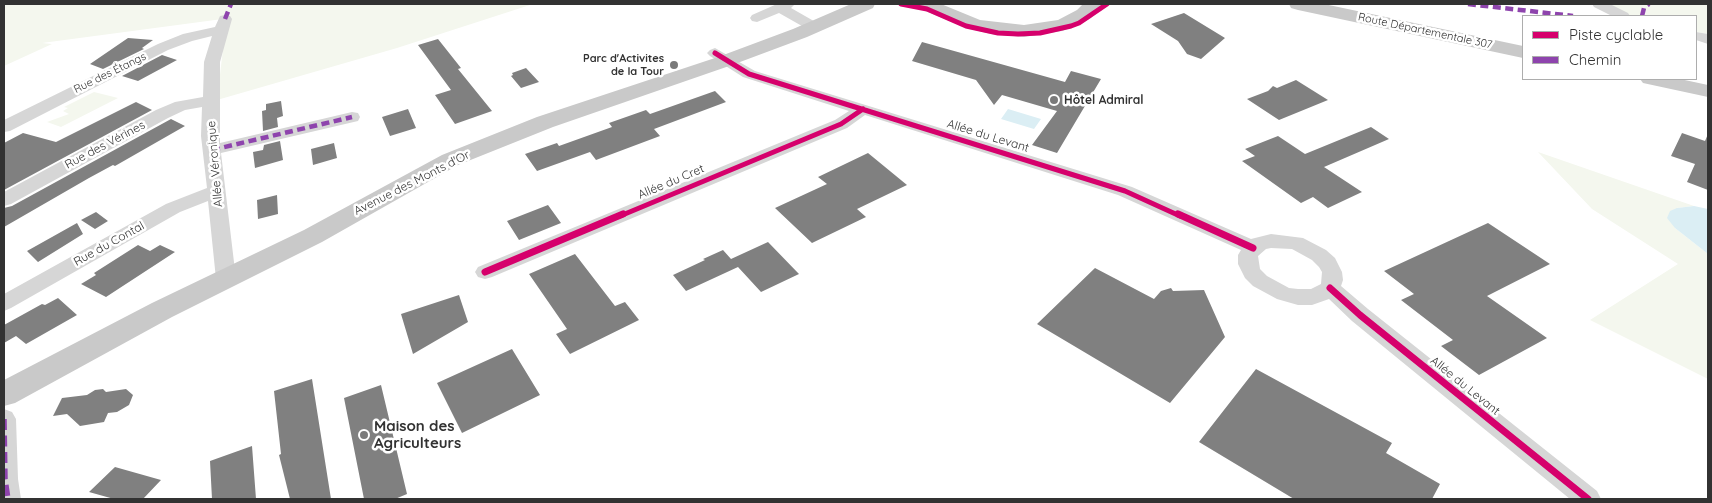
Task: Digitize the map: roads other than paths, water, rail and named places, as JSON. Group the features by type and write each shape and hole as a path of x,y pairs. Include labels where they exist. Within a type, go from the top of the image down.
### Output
{"main road":[{"name":"Avenue des Monts d'Or","path":"808,24 842,4"},
{"name":"Avenue des Monts d'Or","path":"4,394 226,274 313,236 450,160 545,122 866,4"},
{"path":"925,4 974,24 991,28 1024,31 1062,25 1084,14 1094,4"},
{"path":"944,4 966,15 982,20 1020,25 1054,21 1071,13 1083,4"},
{"name":"Route Départementale 307","path":"1298,4 1522,52"},
{"name":"Route Départementale 307","path":"1332,4 1522,44"},
{"path":"1655,80 1708,91"},
{"path":"1692,80 1708,83"}],"street":[{"path":"1599,4 1621,15"},
{"path":"757,18 784,6 808,24"},
{"name":"Allée Véronique","path":"223,25 212,62 210,100 212,150 226,274"},
{"name":"Rue des Étangs","path":"4,127 163,47 223,25"},
{"name":"Allée du Levant","path":"720,57 748,74 1125,191 1252,248"},
{"name":"Rue des Vérines","path":"4,200 162,114 181,106 210,100"},
{"name":"Allée du Cret","path":"485,272 841,124 863,110"},
{"path":"212,150 352,117"},
{"name":"Rue du Contal","path":"4,302 173,208 216,191"},
{"path":"1283,241 1308,248 1319,255 1330,267 1333,280 1330,288 1323,293 1298,297 1271,289 1252,273 1248,264 1248,255 1252,248 1260,243 1283,241"},
{"name":"Allée du Levant","path":"1330,288 1360,315 1588,499"},
{"path":"4,419 5,478 8,499"}],"place":[{"name":"Parc d'Activites de la Tour","path":"674,65"},
{"name":"Hôtel Admiral","path":"1054,100"},
{"name":"Maison des Agriculteurs","path":"364,435"}]}
